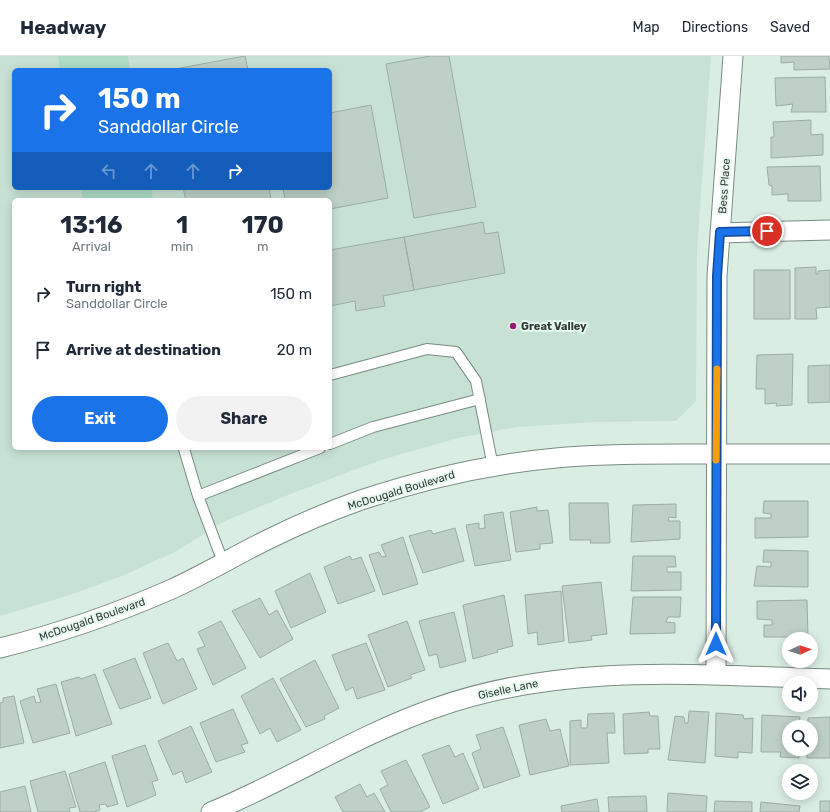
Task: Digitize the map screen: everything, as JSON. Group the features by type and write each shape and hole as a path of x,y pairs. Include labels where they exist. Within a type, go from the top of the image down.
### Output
{"street":[{"name":"Bess Place","path":"716,675 717,276 733,56"},
{"path":"720,232 830,230"},
{"name":"McDougald Boulevard","path":"0,648 59,633 117,612 175,588 270,538 361,500 457,473 494,466 556,458 606,454 830,454"},
{"name":"Giselle Lane","path":"212,812 274,784 388,726 436,708 484,693 537,682 585,676 636,674 830,679"}],"lane":[{"path":"332,374 427,349 456,352 476,381 494,466"},
{"path":"332,443 373,427 480,399"},
{"path":"184,450 198,496 223,562"},
{"path":"198,496 315,450"}],"shaded area":[{"name":"Great Valley","path":"0,56 711,56 697,251 696,401 676,421 596,422 517,427 458,438 381,460 293,493 225,521 175,552 122,576 67,596 0,616"}],"green space":[{"path":"58,56 128,56 130,68 60,68"},
{"path":"81,190 151,190 153,198 83,198"}],"building":[{"path":"245,56 248,68 181,68"},
{"path":"430,56 449,56 476,207 414,218 386,64"},
{"path":"781,56 829,56 830,69 794,70 794,62 781,63"},
{"path":"825,77 826,112 791,112 793,104 776,106 775,78"},
{"path":"371,105 388,198 332,209 332,198 285,198 283,190 332,190 332,113"},
{"path":"811,120 811,135 823,134 823,155 771,158 771,137 774,137 773,122"},
{"path":"820,166 821,201 788,201 788,194 772,195 772,186 769,185 767,167"},
{"path":"184,190 269,190 271,198 186,198"},
{"path":"483,222 485,234 498,232 505,273 414,290 404,237"},
{"path":"404,237 414,290 383,296 385,306 356,311 355,301 332,306 332,250"},
{"path":"816,267 816,274 818,274 818,271 830,270 830,307 816,308 817,319 795,319 795,268"},
{"path":"754,270 790,270 790,319 754,319"},
{"path":"793,354 792,405 776,406 777,403 765,404 765,389 756,389 757,355"},
{"path":"830,365 830,402 808,403 808,366"},
{"path":"764,501 808,501 808,537 755,538 755,518 771,518 771,514 763,513"},
{"path":"569,503 608,503 610,543 590,543 591,540 570,540"},
{"path":"676,504 676,518 669,517 668,521 680,521 680,539 631,542 633,505"},
{"path":"537,507 537,511 548,510 553,543 540,544 540,549 516,552 510,512"},
{"path":"503,512 511,560 475,566 466,525 479,523 479,529 485,528 484,515"},
{"path":"455,528 464,561 423,573 409,536 431,530 433,534"},
{"path":"403,537 418,584 383,595 369,555 379,552 382,557 386,556 381,545"},
{"path":"764,550 808,551 808,587 754,586 757,566 771,567 771,562 763,562"},
{"path":"350,556 352,560 361,557 375,591 338,604 324,567"},
{"path":"633,556 675,556 676,567 667,567 667,572 681,572 681,590 631,591"},
{"path":"310,573 326,612 291,628 275,591"},
{"path":"601,582 607,634 591,636 592,640 569,643 562,586"},
{"path":"561,591 564,641 538,645 537,632 528,634 525,595"},
{"path":"504,595 513,646 473,659 463,605"},
{"path":"633,597 681,597 680,617 668,617 666,622 675,623 675,633 630,634"},
{"path":"260,598 269,615 277,610 293,639 260,658 232,611"},
{"path":"807,600 808,632 782,632 782,637 764,637 764,625 772,625 772,620 757,619 757,601"},
{"path":"454,612 466,661 440,668 437,654 429,656 419,621"},
{"path":"221,621 246,668 213,685 197,649 205,646 198,632"},
{"path":"407,621 425,670 410,675 412,678 388,687 368,635"},
{"path":"168,643 177,661 183,658 197,689 163,704 143,653"},
{"path":"366,643 385,690 357,699 353,687 346,691 332,655"},
{"path":"135,658 151,698 120,709 103,670"},
{"path":"315,660 339,708 324,716 325,719 306,727 280,679"},
{"path":"95,674 112,724 76,736 61,682 79,677 81,679"},
{"path":"273,678 301,730 277,742 270,728 260,734 241,696"},
{"path":"56,684 70,733 33,743 20,701 34,696 36,703 41,702 37,689"},
{"path":"14,696 24,743 0,748 0,703 3,702 3,698"},
{"path":"233,709 248,743 241,745 245,752 216,762 200,723"},
{"path":"689,711 709,712 705,763 668,760 675,716 684,717 685,723 688,723"},
{"path":"649,712 650,716 658,716 660,749 648,749 648,753 624,754 623,714"},
{"path":"614,713 615,733 607,733 609,763 570,765 570,721 581,720 581,728 587,728 588,714"},
{"path":"716,713 743,715 744,719 753,718 752,753 738,752 738,758 715,756"},
{"path":"762,715 800,717 800,720 782,720 782,756 799,756 799,758 780,757 781,752 761,752"},
{"path":"830,717 830,758 807,758 807,756 818,756 818,720 808,720 808,718"},
{"path":"546,719 550,731 560,729 569,766 530,775 519,725"},
{"path":"191,726 212,772 186,783 182,771 173,775 158,741"},
{"path":"503,727 520,776 484,788 472,753 481,749 476,735"},
{"path":"145,745 158,780 152,782 156,795 127,807 112,756"},
{"path":"449,745 455,757 463,753 479,789 443,804 422,755"},
{"path":"406,760 430,807 420,812 391,812 380,789 388,785 381,771"},
{"path":"105,762 118,804 107,807 106,804 99,805 100,810 94,812 80,812 69,774"},
{"path":"65,771 76,807 69,808 70,812 38,812 30,781"},
{"path":"360,784 367,797 374,793 385,812 343,812 335,797"},
{"path":"25,786 31,812 0,812 0,792"},
{"path":"668,793 707,796 706,812 667,812"},
{"path":"646,796 647,812 609,812 608,797"},
{"path":"597,799 599,812 562,812 561,806"},
{"path":"715,801 752,802 752,812 714,812"},
{"path":"820,801 830,801 830,812 820,812"},
{"path":"761,802 800,806 799,812 760,812"}],"slow traffic":[{"path":"716,460 717,369"}],"place":[{"name":"Great Valley","path":"513,326"}],"route":[{"path":"716,644 717,276 720,232 767,231"}]}
